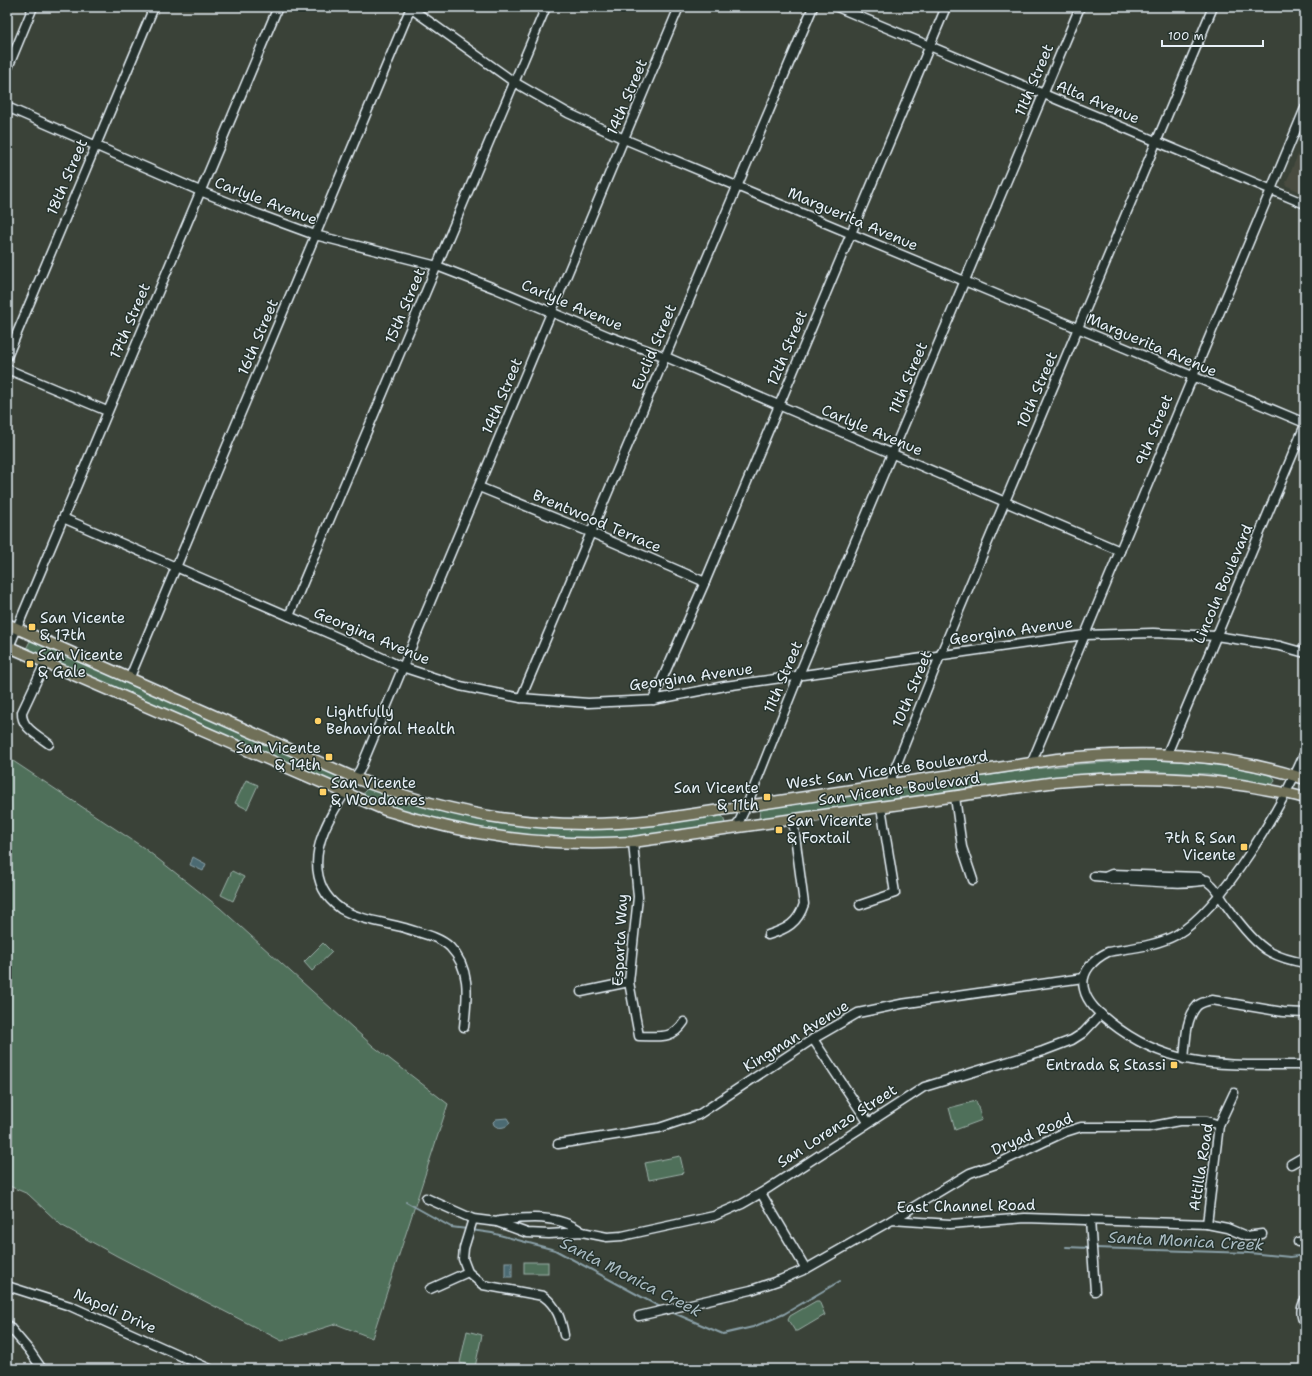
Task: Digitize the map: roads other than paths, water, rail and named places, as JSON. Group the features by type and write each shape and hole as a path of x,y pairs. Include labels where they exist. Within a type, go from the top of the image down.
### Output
{"main road":[{"name":"West San Vicente Boulevard","path":"7,624 130,677 355,778 397,794 488,817 546,824 617,824 696,814 747,805 1087,756 1167,754 1223,759 1295,775 1305,779"},
{"name":"San Vicente Boulevard","path":"8,647 384,810 417,820 485,836 553,843 595,844 633,842 1056,782 1143,776 1224,783 1286,793 1305,798"}],"street":[{"path":"7,70 33,7"},
{"name":"18th Street","path":"7,357 154,7"},
{"name":"17th Street","path":"8,647 278,7"},
{"name":"Marguerita Avenue","path":"411,7 514,82 568,113 624,139 1305,424"},
{"name":"16th Street","path":"130,677 411,7"},
{"name":"15th Street","path":"289,616 546,7"},
{"name":"14th Street","path":"464,1027 467,986 465,973 461,962 448,945 432,936 348,912 340,908 326,894 318,877 318,855 321,840 344,793 360,770 679,7"},
{"name":"Euclid Street","path":"521,698 813,7"},
{"name":"Alta Avenue","path":"837,7 1305,204"},
{"name":"12th Street","path":"653,700 946,7"},
{"name":"11th Street","path":"736,828 747,805 798,677 891,453 966,281 1080,7"},
{"name":"10th Street","path":"891,785 892,776 940,656 1213,7"},
{"name":"Carlyle Avenue","path":"7,107 96,144 200,191 315,235 437,266 608,336 666,357 1120,551"},
{"name":"9th Street","path":"1031,764 1305,108"},
{"path":"7,368 107,411"},
{"name":"Lincoln Boulevard","path":"1167,754 1305,424"},
{"name":"Brentwood Terrace","path":"479,487 592,533 704,582"},
{"name":"Georgina Avenue","path":"63,518 289,616 402,668 460,686 521,698 588,703 653,700 725,686 798,677 1084,635 1153,633 1216,636 1280,646 1305,653"},
{"path":"45,663 22,712 22,718 27,727 49,744"},
{"path":"1305,752 1286,793 1243,862 1197,920 1182,931 1158,941 1108,952 1094,960 1083,978 1086,997 1101,1014 1136,1040 1162,1052 1184,1059 1213,1063 1305,1065"},
{"path":"955,797 962,847 973,880"},
{"path":"860,905 895,893 881,807"},
{"path":"768,935 784,930 795,923 804,904 793,820"},
{"name":"Esparta Way","path":"633,842 638,897 629,982 639,1036 671,1036 678,1031 684,1022"},
{"path":"1094,876 1105,876 1112,874 1154,878 1199,877 1207,880 1214,885 1219,894 1260,946 1288,960 1305,963"},
{"name":"Kingman Avenue","path":"558,1144 659,1128 681,1122 698,1115 812,1039 858,1014 877,1008 1083,978"},
{"path":"581,992 629,982"},
{"path":"1184,1059 1187,1029 1197,1006 1204,1002 1212,1000 1283,1012 1305,1013"},
{"name":"San Lorenzo Street","path":"426,1198 474,1219 497,1222 527,1233 548,1234 582,1232 607,1237 622,1236 714,1216 732,1209 761,1193 924,1087 1043,1051 1072,1040 1083,1032 1101,1014"},
{"path":"812,1039 868,1122"},
{"name":"Attilla Road","path":"1207,1224 1219,1125 1234,1093"},
{"name":"Dryad Road","path":"892,1220 970,1173 1081,1127 1148,1127 1179,1121 1207,1121 1219,1125"},
{"path":"1291,1164 1305,1156"},
{"path":"761,1193 806,1269"},
{"name":"San Lorenzo Street","path":"497,1222 516,1218 555,1219 575,1226 582,1232"},
{"name":"East Channel Road","path":"639,1316 751,1290 806,1269 892,1220 950,1224 1025,1218 1207,1224 1227,1228 1246,1236 1262,1234"},
{"path":"474,1219 464,1248 463,1259 468,1272 483,1285 543,1296 556,1308 564,1335"},
{"path":"1090,1220 1095,1291"},
{"path":"430,1289 468,1272"},
{"name":"Napoli Drive","path":"7,1286 14,1287 83,1311 210,1369"},
{"path":"1305,1300 1301,1308 1301,1318 1305,1324"},
{"path":"7,1324 29,1350 42,1369"}],"water":[{"path":"193,857 206,864 203,871 190,865"},
{"path":"507,1118 510,1123 506,1126 500,1127 494,1125 493,1122 496,1119"},
{"path":"505,1262 512,1262 512,1277 505,1277"}],"waterway":[{"name":"Santa Monica Creek","path":"406,1202 451,1227 467,1229"},
{"name":"Santa Monica Creek","path":"471,1230 492,1233 555,1250 662,1308"},
{"name":"Santa Monica Creek","path":"1066,1247 1090,1248"},
{"name":"Santa Monica Creek","path":"1095,1248 1249,1253 1290,1257 1305,1255"},
{"name":"Santa Monica Creek","path":"669,1311 723,1334 753,1327 784,1314 840,1281"}],"place":[{"name":"San Vicente & 17th","path":"32,627"},
{"name":"San Vicente & Gale","path":"30,664"},
{"name":"Lightfully Behavioral Health","path":"318,721"},
{"name":"San Vicente & 14th","path":"329,757"},
{"name":"San Vicente & Woodacres","path":"323,792"},
{"name":"San Vicente & 11th","path":"767,797"},
{"name":"San Vicente & Foxtail","path":"779,830"},
{"name":"7th & San Vicente","path":"1244,847"},
{"name":"Entrada & Stassi","path":"1174,1065"}]}
